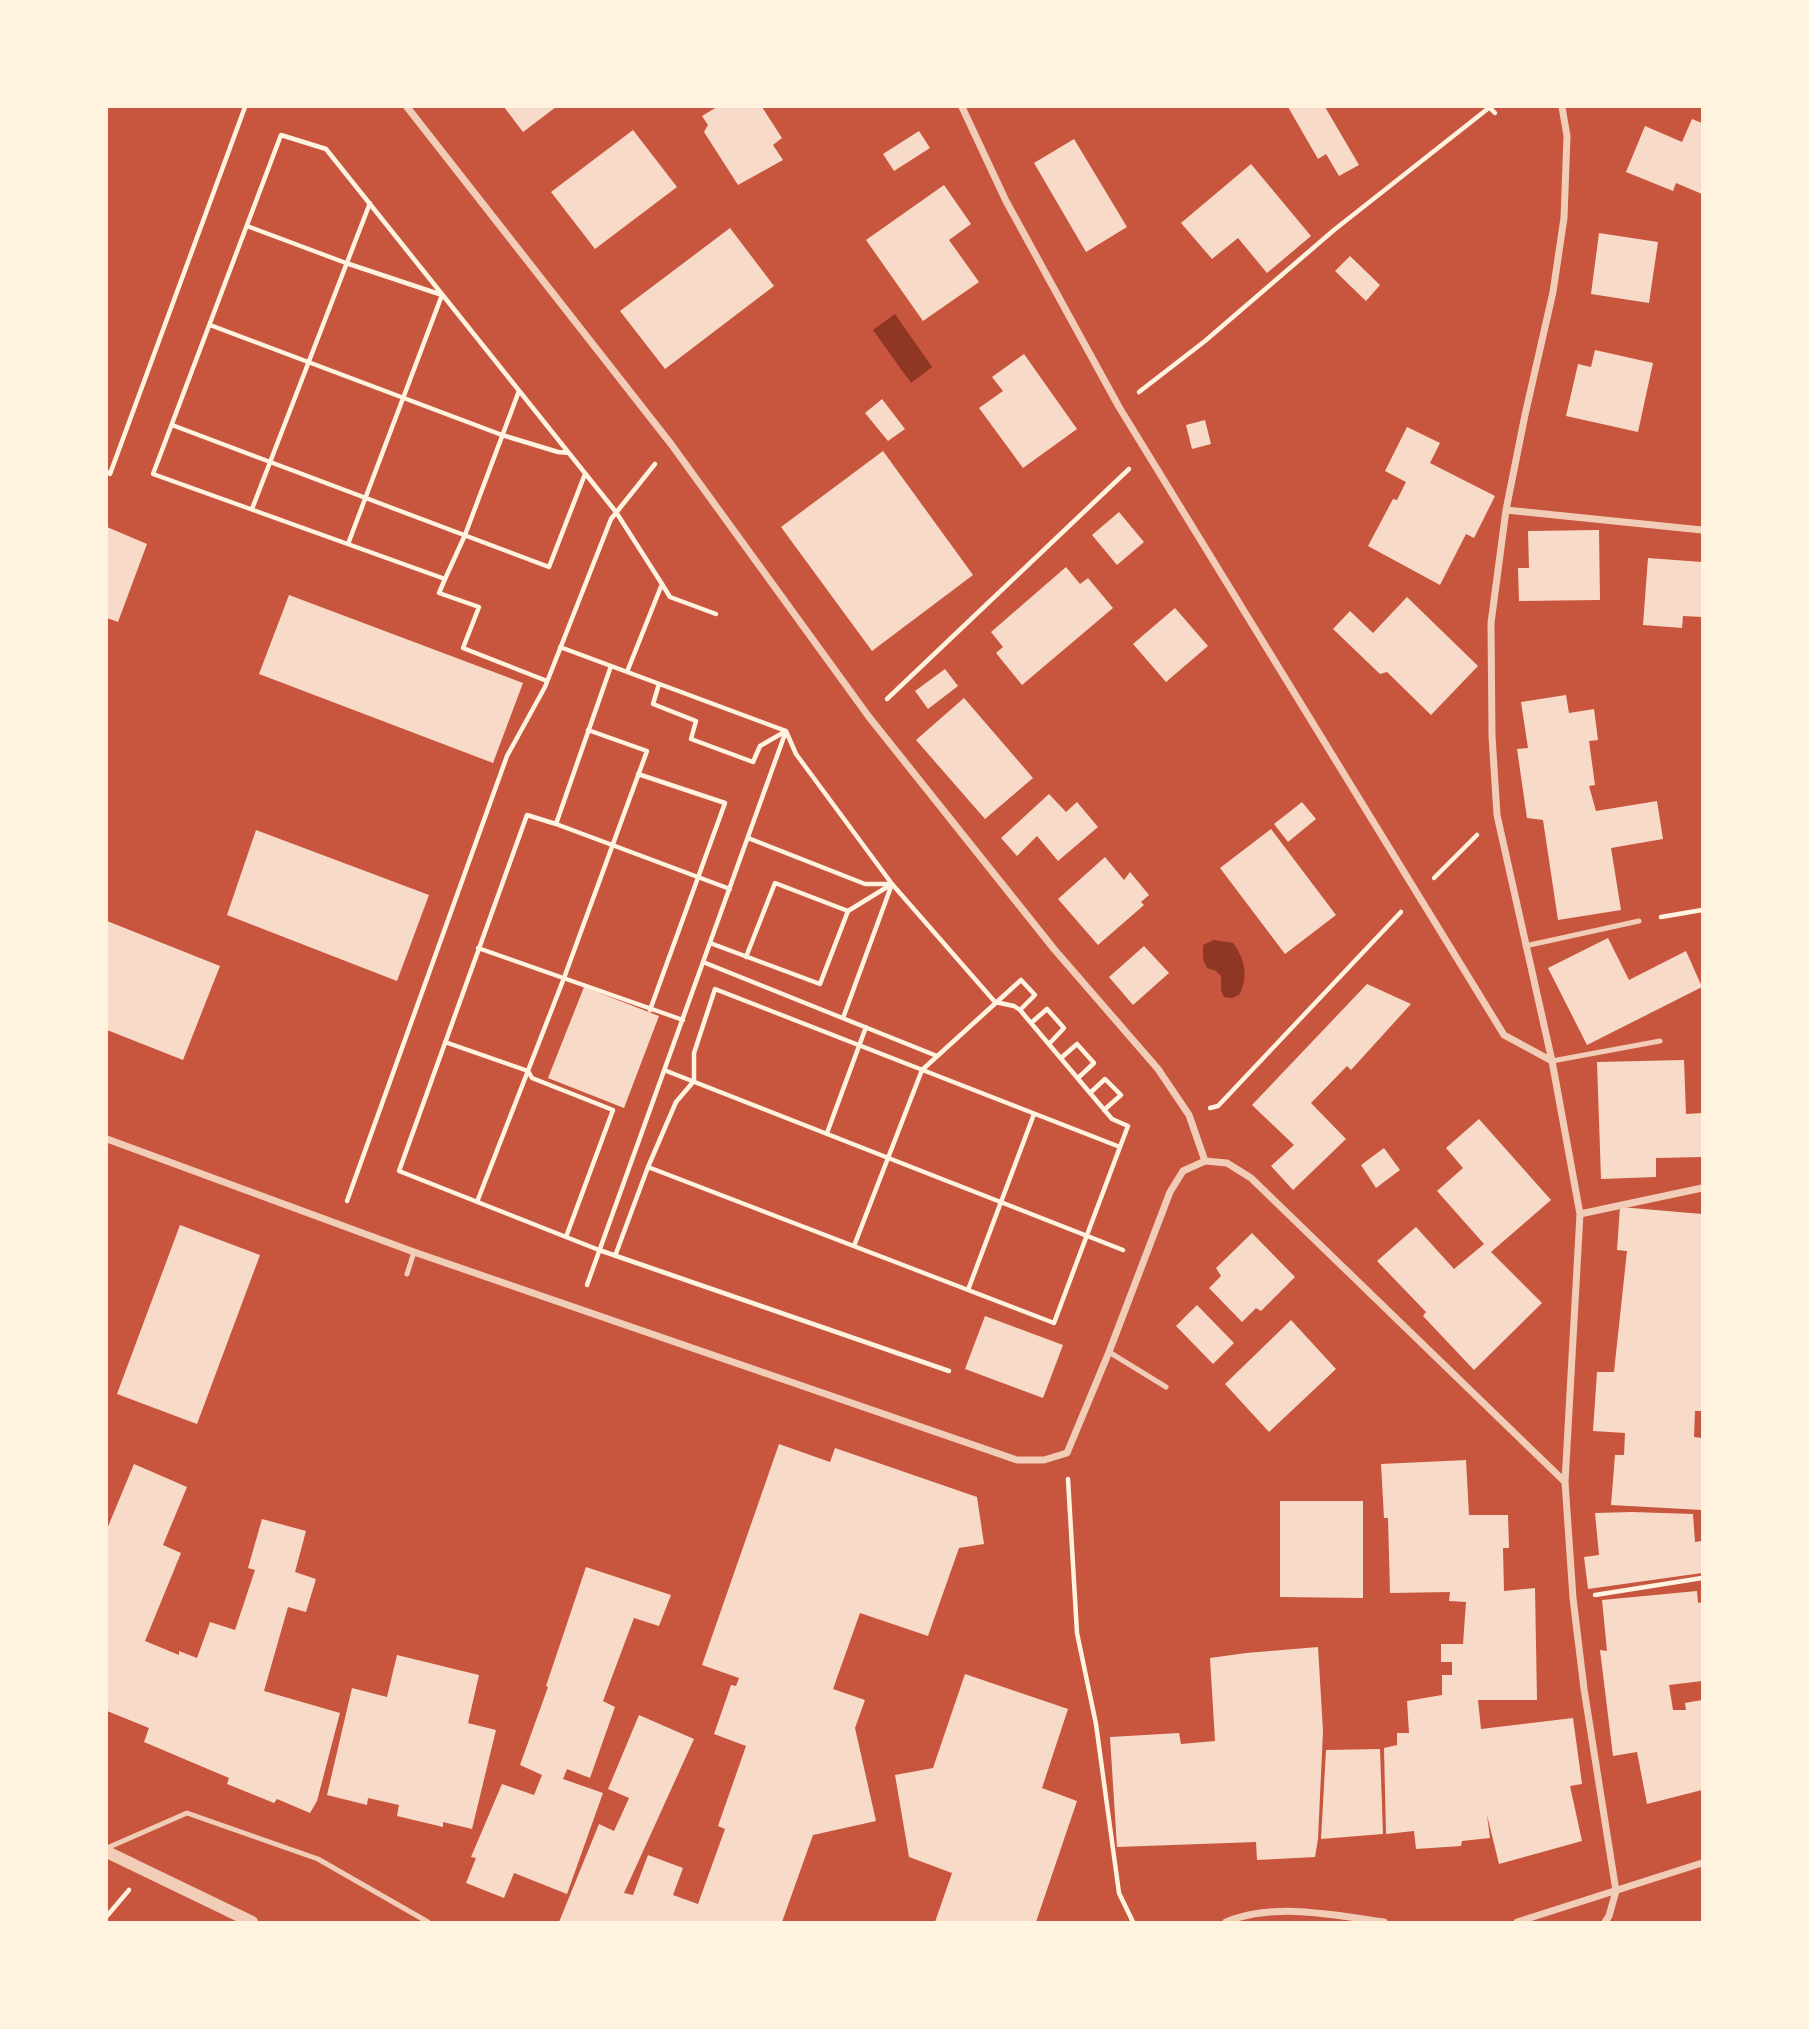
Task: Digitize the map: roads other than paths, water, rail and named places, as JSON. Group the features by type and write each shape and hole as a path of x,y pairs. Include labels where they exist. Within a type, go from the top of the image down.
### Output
{"street":[{"path":"407,107 671,444 869,717 1054,949 1158,1069 1189,1115 1205,1161"},
{"path":"962,107 1006,201 1119,407 1504,1035 1552,1061"},
{"path":"1562,107 1567,136 1564,218 1553,292 1506,510 1491,623 1492,736 1497,815 1552,1061 1580,1214 1565,1482 1573,1598 1584,1689 1616,1891 1605,1922"},
{"path":"1506,510 1702,530"},
{"path":"107,1139 414,1252 1017,1460 1044,1461 1067,1453 1170,1192 1184,1171 1205,1161 1227,1163 1251,1178 1565,1482"},
{"path":"1580,1214 1702,1188"},
{"path":"107,1850 252,1922"},
{"path":"1517,1922 1702,1863"},
{"path":"1226,1922 1238,1917 1276,1912 1327,1914 1384,1922"}],"lane":[{"path":"1525,946 1639,921"},
{"path":"1552,1061 1660,1041"},
{"path":"407,1274 414,1252"},
{"path":"1109,1352 1166,1387"},
{"path":"107,1850 187,1813 318,1859 428,1922"}]}
